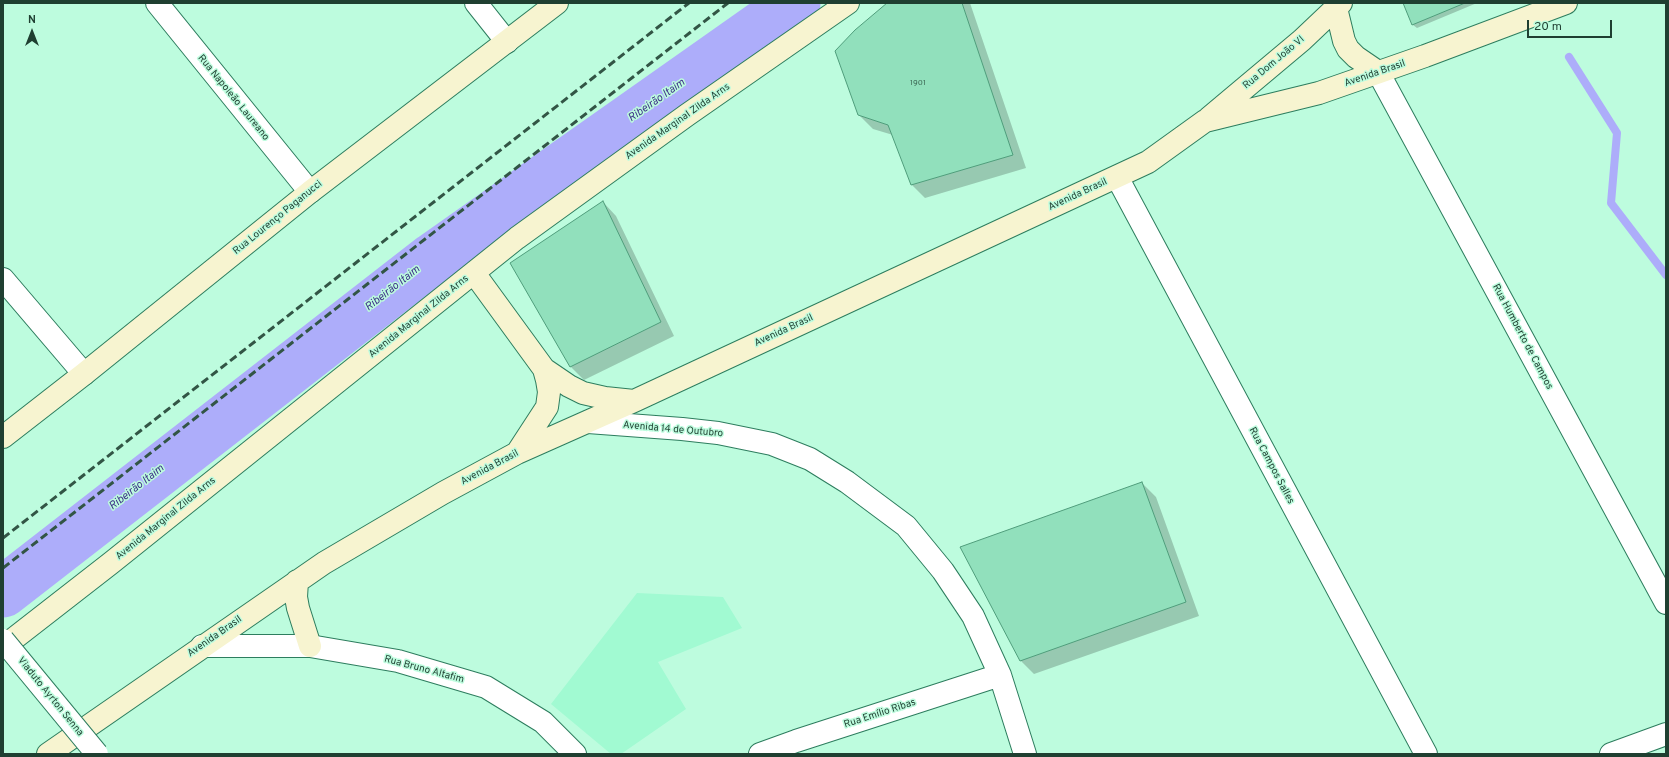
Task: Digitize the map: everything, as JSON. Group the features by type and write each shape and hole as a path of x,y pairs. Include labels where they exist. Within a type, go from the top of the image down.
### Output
{"main road":[{"name":"Rua Lourenço Paganucci","path":"3,437 84,374 310,192 557,3"},
{"name":"Avenida Marginal Zilda Arns","path":"3,647 542,220 687,115 848,3"},
{"name":"Avenida Brasil","path":"48,754 202,646 354,544 517,453 634,401 1117,177 1148,162 1205,121 1319,93 1425,56 1566,3"},
{"path":"1338,6 1344,41 1348,49 1356,57 1378,72"},
{"name":"Rua Dom João VI","path":"1205,121 1302,40 1338,6"},
{"path":"474,273 544,369 569,386 583,393 605,398 634,401"},
{"path":"517,453 547,407 549,392 544,369"},
{"path":"297,581 296,597 298,608 310,646"}],"street":[{"name":"Rua Napoleão Laureano","path":"157,3 310,192"},
{"path":"476,3 507,42"},
{"name":"Rua Humberto de Campos","path":"1378,72 1666,603"},
{"name":"Rua Campos Salles","path":"1117,177 1426,754"},
{"path":"3,279 84,374"},
{"name":"Avenida 14 de Outubro","path":"588,422 711,432 772,444 810,459 847,482 906,526 943,571 973,616 1000,675 1025,754"},
{"name":"Viaduto Ayrton Senna","path":"3,640 97,754"},
{"name":"Rua Bruno Altafim","path":"202,646 310,646 398,661 486,687 543,722 575,754"},
{"name":"Rua Emílio Ribas","path":"760,754 796,740 1000,675"},
{"path":"1611,754 1666,734"}],"shaded area":[{"path":"637,593 723,597 742,628 658,662 686,709 621,754 611,754 551,704"}],"building":[{"path":"887,3 962,3 1013,155 911,185 888,125 858,115 835,51 855,30"},
{"path":"1403,3 1465,3 1412,25"},
{"path":"603,201 661,322 570,367 510,263"},
{"path":"1142,482 1186,602 1020,661 960,547"}],"waterway":[{"name":"Ribeirão Itaim","path":"3,592 433,258 795,3"},
{"path":"1569,57 1617,133 1611,203 1666,275"}],"railway":[{"path":"3,538 689,3"},
{"path":"3,568 728,3"}]}
